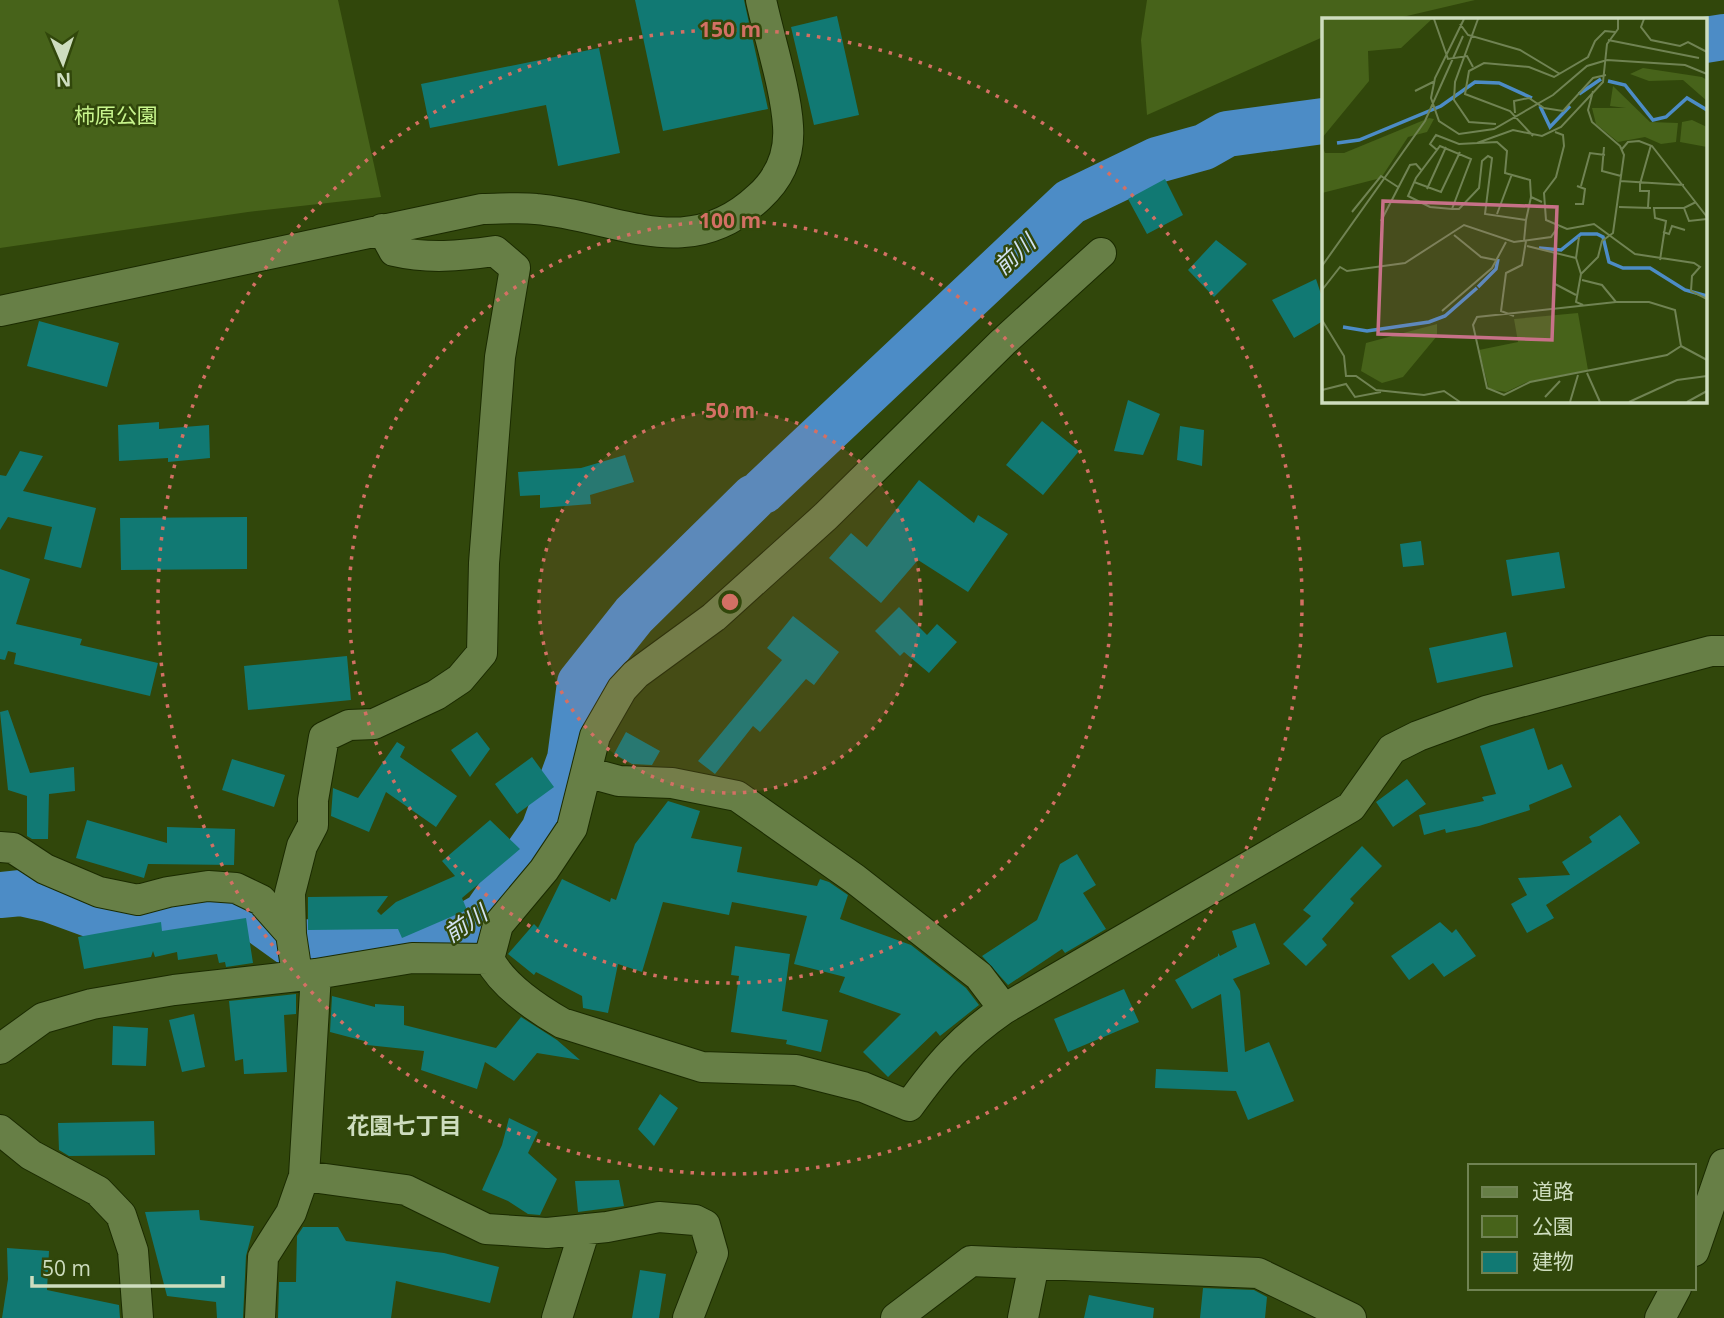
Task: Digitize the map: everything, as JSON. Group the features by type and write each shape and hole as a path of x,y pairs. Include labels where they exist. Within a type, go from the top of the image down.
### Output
{"street":[{"path":"0,311 482,209 536,209 661,234 692,233 722,223 749,207 770,187 785,162 788,125 761,0"},
{"path":"260,1318 263,1257 291,1213 304,1176 300,959 290,893 302,846 313,825 313,800 324,737 349,725 374,724 436,695 460,679 482,653 484,563 500,357 514,268 495,251 452,257 414,256 394,251 382,229"},
{"path":"1101,253 1003,342 826,516 714,617 636,674 622,689 595,736 572,828 544,870 498,925 489,959 495,971 542,1012 562,1023 702,1067 796,1070 863,1087 909,1106 942,1061 967,1035 1004,1009 1351,807 1392,749 1486,710 1724,651"},
{"path":"586,772 619,781 672,783 737,796 855,880 979,976 1004,1009"},
{"path":"0,847 13,848 45,869 99,892 138,900 208,886 236,888 261,900 300,959"},
{"path":"0,1049 43,1018 92,1004 300,959 489,959"},
{"path":"0,1130 31,1155 97,1191 121,1215 133,1251 138,1318"},
{"path":"1696,1245 1724,1164"},
{"path":"304,1176 406,1190 486,1229 547,1233 659,1217 695,1220 705,1225 713,1253 688,1318"},
{"path":"557,1318 585,1229"},
{"path":"896,1318 971,1261 1258,1273 1351,1318"},
{"path":"1023,1318 1034,1264"},
{"path":"1660,1318 1675,1290"}],"green space":[{"name":"柿原公園","path":"0,0 338,0 381,197 248,212 0,248"},
{"path":"1147,0 1475,0 1398,18 1322,18 1322,37 1147,115 1141,40"}],"building":[{"path":"635,0 744,0 768,109 663,131"},
{"path":"837,16 859,115 814,125 791,27"},
{"path":"599,48 620,153 558,166 546,105 430,128 421,84"},
{"path":"1165,179 1183,215 1147,234 1128,199"},
{"path":"1216,240 1247,264 1214,297 1188,270"},
{"path":"1316,279 1322,297 1322,322 1294,338 1272,300"},
{"path":"39,321 119,343 107,387 27,366"},
{"path":"1128,400 1160,414 1143,455 1114,451"},
{"path":"1042,421 1079,451 1043,495 1006,465"},
{"path":"159,422 159,429 209,425 210,458 168,462 168,458 119,461 118,425"},
{"path":"1180,426 1204,430 1202,466 1177,460"},
{"path":"20,451 43,456 23,491 96,508 81,568 44,559 52,527 8,517 0,530 0,475 6,476"},
{"path":"625,455 634,482 590,495 591,504 540,508 540,495 520,496 518,472 581,468"},
{"path":"919,480 974,523 978,515 1008,534 968,592 918,560 881,603 829,558 851,533 867,547"},
{"path":"247,517 247,569 121,570 120,518"},
{"path":"1421,541 1424,565 1403,567 1400,544"},
{"path":"1559,552 1565,588 1512,596 1506,560"},
{"path":"0,569 30,579 16,624 82,639 80,645 158,663 150,696 14,664 16,653 8,651 5,660 0,659"},
{"path":"899,607 927,635 937,624 957,642 929,673 904,652 900,656 875,631"},
{"path":"793,616 839,652 814,685 806,679 760,732 753,726 715,774 698,761 782,660 767,648"},
{"path":"1506,632 1513,667 1437,683 1429,648"},
{"path":"347,656 351,700 248,710 244,666"},
{"path":"8,710 30,773 74,767 75,791 49,794 48,839 32,839 27,836 27,796 8,790 0,712"},
{"path":"1534,728 1548,770 1562,764 1572,787 1529,805 1530,810 1479,826 1446,833 1445,829 1424,835 1419,815 1484,801 1482,797 1496,794 1480,746"},
{"path":"477,732 490,749 470,777 451,750"},
{"path":"626,732 660,751 652,765 632,764 614,754"},
{"path":"397,742 405,747 400,757 457,796 436,827 386,792 369,832 331,816 333,788 358,798"},
{"path":"532,757 554,787 517,814 495,784"},
{"path":"232,759 285,775 274,807 222,790"},
{"path":"1407,779 1426,804 1393,827 1376,802"},
{"path":"668,801 700,811 691,838 742,847 737,872 817,886 820,879 829,882 848,895 840,919 911,945 966,988 979,1005 940,1036 936,1031 888,1077 863,1052 901,1014 839,992 845,977 794,964 807,916 732,902 729,915 663,902 642,972 618,964 608,1013 583,1008 582,996 536,972 534,975 508,954 534,924 538,928 562,879 610,902 611,898 616,900 635,844"},
{"path":"1620,815 1640,843 1546,905 1554,918 1527,933 1511,904 1527,895 1518,878 1570,875 1562,862 1592,842 1589,837"},
{"path":"87,820 167,843 167,827 235,829 234,865 148,864 144,878 76,858"},
{"path":"490,820 520,849 462,898 467,910 402,938 398,929 308,930 308,897 388,896 377,911 381,915 396,902 455,876 442,861"},
{"path":"1362,846 1382,866 1350,899 1354,903 1322,939 1327,945 1306,966 1283,944 1311,916 1303,910"},
{"path":"1077,854 1096,885 1083,893 1106,929 1065,953 1062,949 1008,985 982,956 1037,920 1060,864"},
{"path":"246,918 253,963 226,967 225,962 219,963 217,954 178,960 177,952 155,957 153,951 151,957 84,969 78,937 161,922 162,931"},
{"path":"1440,922 1452,933 1456,929 1476,956 1444,977 1433,963 1409,980 1391,956"},
{"path":"1255,923 1270,964 1233,979 1240,991 1245,1052 1269,1042 1294,1101 1248,1120 1236,1091 1155,1088 1156,1069 1228,1072 1221,994 1192,1009 1175,980 1218,956 1218,953 1220,956 1237,947 1232,931"},
{"path":"735,946 790,954 782,1011 828,1020 821,1052 786,1044 787,1040 731,1032 739,976 731,975"},
{"path":"1124,989 1139,1022 1068,1052 1054,1019"},
{"path":"296,994 296,1014 284,1015 287,1072 244,1074 243,1059 235,1061 229,1001"},
{"path":"332,996 375,1007 375,1004 404,1006 404,1025 496,1048 521,1017 557,1040 580,1060 537,1053 514,1081 485,1062 477,1089 421,1070 424,1051 367,1045 368,1042 330,1032"},
{"path":"194,1014 205,1067 182,1072 169,1020"},
{"path":"113,1026 148,1028 146,1066 112,1065"},
{"path":"660,1094 678,1108 654,1146 638,1129"},
{"path":"509,1118 538,1132 528,1153 557,1179 540,1215 528,1214 508,1201 482,1190 502,1145"},
{"path":"154,1121 155,1155 69,1156 59,1150 58,1123"},
{"path":"619,1180 624,1206 578,1212 575,1181"},
{"path":"199,1210 200,1220 254,1226 246,1256 243,1318 217,1318 216,1302 167,1296 145,1212"},
{"path":"303,1227 338,1227 346,1241 444,1253 499,1267 490,1303 396,1281 391,1318 278,1318 279,1282 296,1282 297,1236"},
{"path":"7,1248 49,1251 47,1290 119,1305 120,1318 2,1318 8,1279"},
{"path":"640,1270 666,1274 659,1318 632,1318"},
{"path":"1203,1288 1254,1290 1267,1297 1265,1318 1200,1318"},
{"path":"1089,1295 1154,1308 1153,1318 1084,1318"}],"waterway":[{"name":"前川","path":"1706,40 1724,37"},
{"name":"前川","path":"763,491 1070,202 1157,160 1204,147 1227,134 1322,121"},
{"name":"前川","path":"0,895 21,893 48,899 100,918 233,902 288,942 434,944 485,915 544,830 570,759 580,683 634,615 754,497"}],"district":[{"name":"花園七丁目","path":"404,1125"}]}
